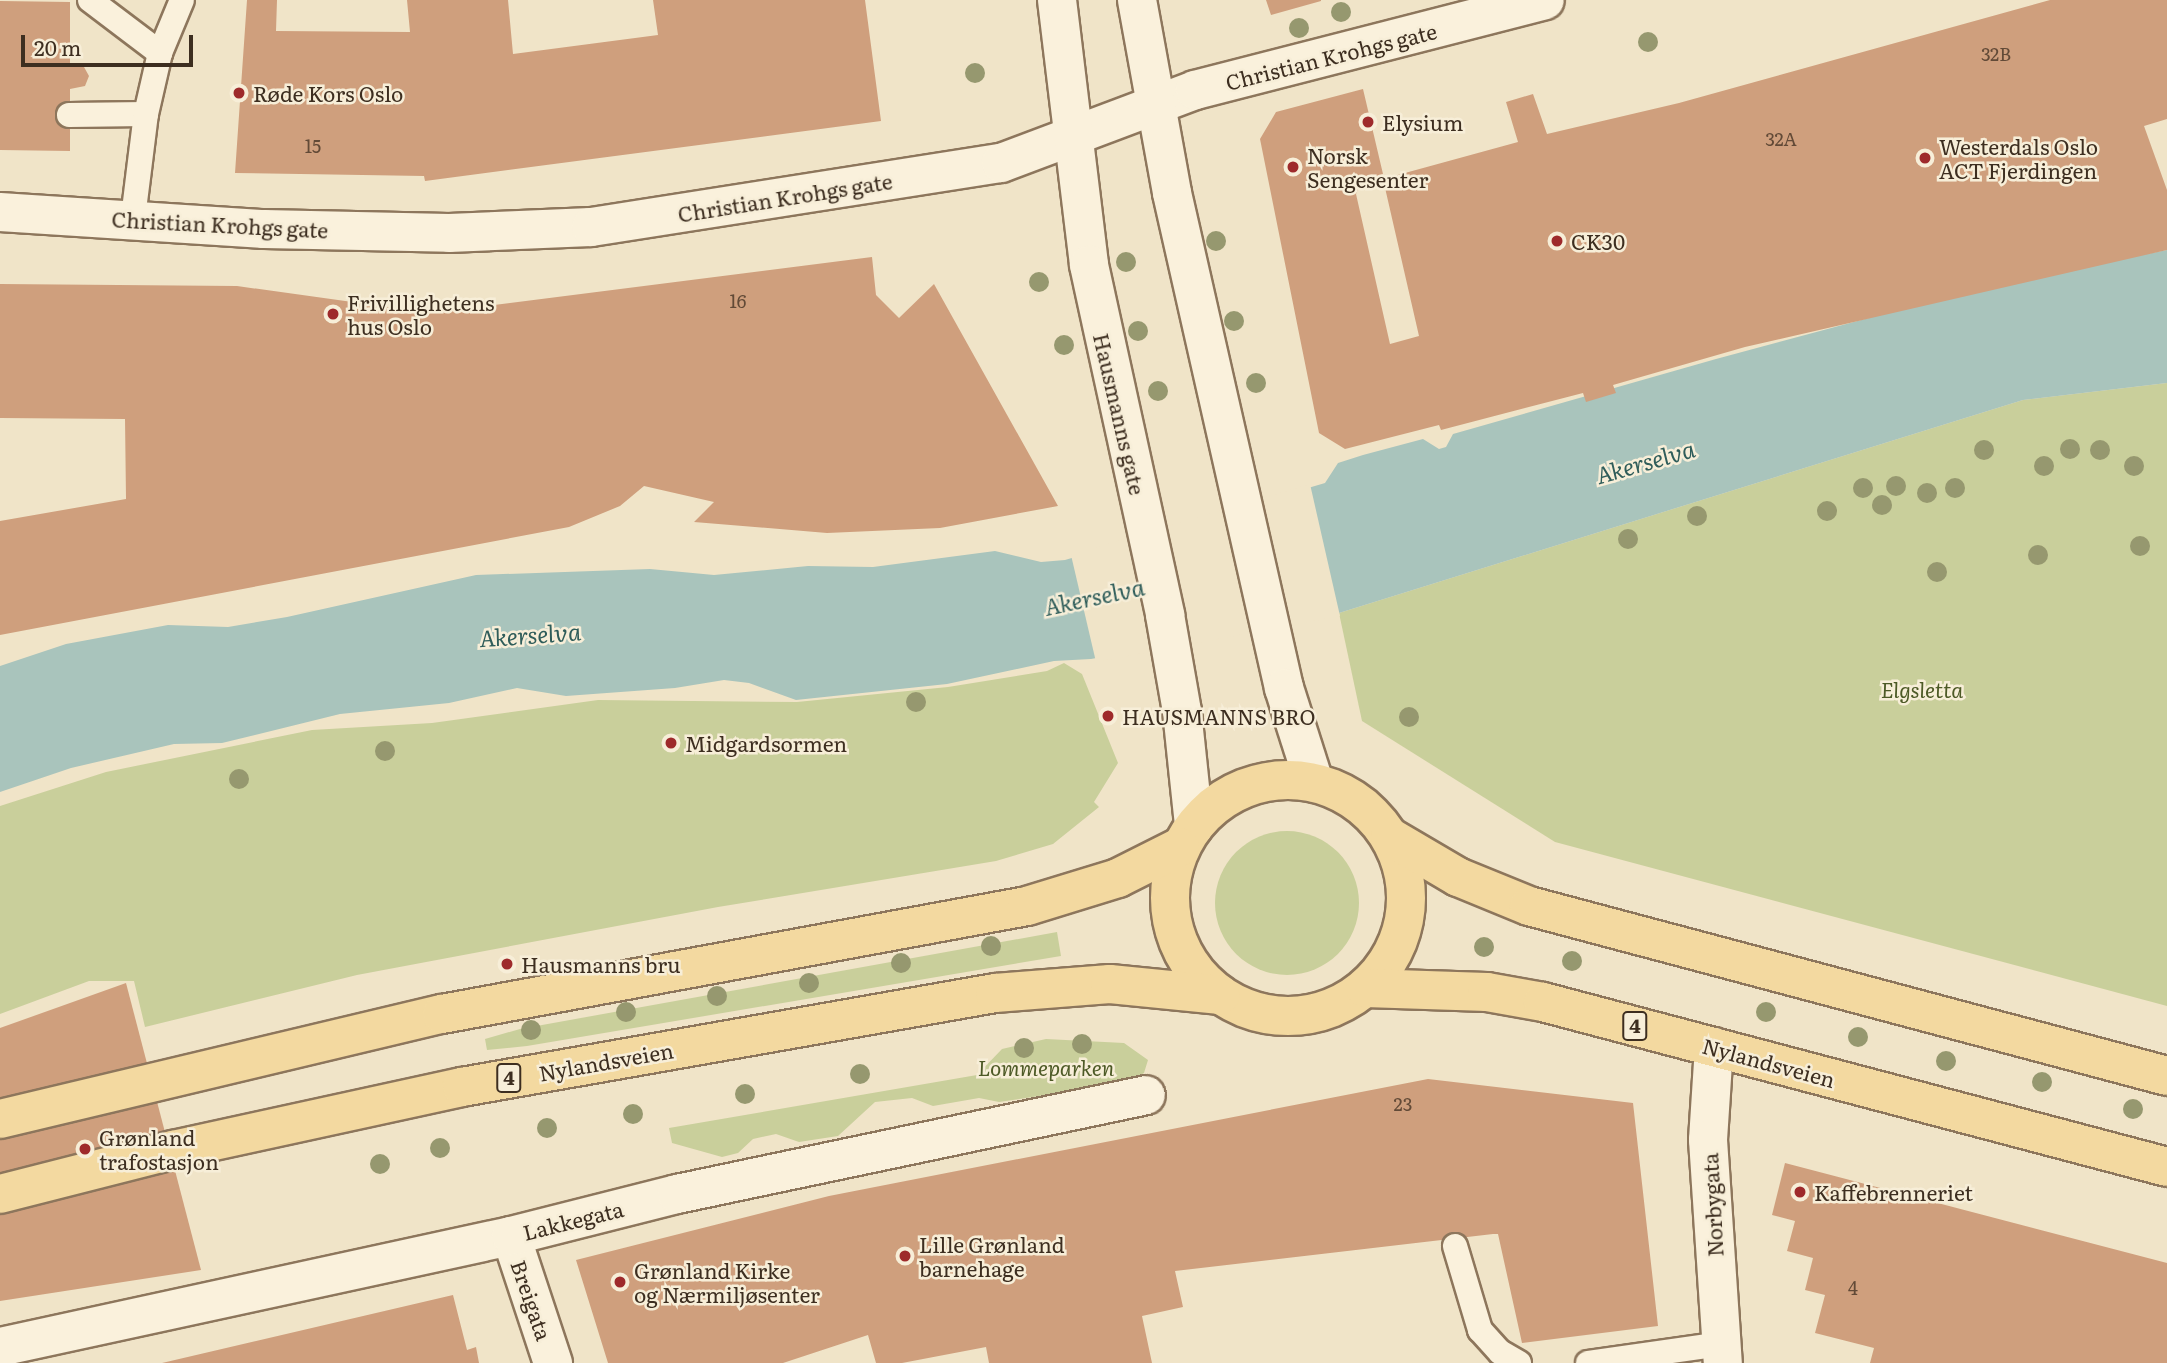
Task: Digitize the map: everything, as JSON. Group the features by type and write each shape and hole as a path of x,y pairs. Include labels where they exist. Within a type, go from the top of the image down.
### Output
{"main road":[{"name":"Nylandsveien","path":"1260,782 1314,782 1344,793 1370,811 1390,837 1407,889 1405,917 1389,960 1366,988 1340,1005 1299,1015 1248,1010 1220,995 1183,954 1173,928 1172,874 1187,837 1212,806 1260,782"},
{"name":"Nylandsveien","path":"0,1119 156,1079 442,1014 1027,906 1118,878 1187,837"},
{"name":"Nylandsveien","path":"1390,837 1458,877 1562,916 2167,1076"},
{"name":"Nylandsveien","path":"0,1194 173,1150 463,1087 995,993 1110,984 1220,995"},
{"name":"Nylandsveien","path":"1366,988 1487,992 1714,1048 2167,1167"}],"street":[{"name":"Hausmanns gate","path":"1058,0 1089,265 1182,712 1187,837"},
{"path":"1137,0 1155,104 1284,688 1314,782"},
{"name":"Christian Krohgs gate","path":"0,212 133,218 278,230 449,233 591,227 1001,163 1074,138 1155,104 1241,77 1545,0"},
{"name":"Norbygata","path":"1714,1048 1708,1140 1722,1354"},
{"name":"Lakkegata","path":"0,1348 511,1236 677,1194 1146,1095"},
{"name":"Breigata","path":"511,1236 553,1363"}],"lane":[{"path":"90,0 160,52"},
{"path":"133,218 146,114 160,52 182,0"},
{"path":"69,115 146,114"},
{"path":"1455,1246 1480,1330 1500,1352 1519,1363"},
{"path":"1588,1363 1722,1354"}],"green space":[{"name":"Elgsletta","path":"2167,383 2167,1006 1555,842 1362,721 1339,613 2023,400"},
{"path":"1064,663 1082,674 1118,763 1094,802 1099,807 1053,844 996,861 718,907 357,975 145,1027 134,981 89,981 0,1014 0,806 106,772 312,730 432,723 598,700 797,702 948,687 1047,671"},
{"path":"1287,831 1315,837 1338,852 1353,875 1359,903 1353,931 1338,954 1315,969 1287,975 1259,969 1236,954 1221,931 1215,903 1221,875 1236,852 1259,837"},
{"path":"1057,932 1061,956 527,1046 487,1050 485,1039 520,1029"},
{"name":"Lommeparken","path":"1046,1039 1124,1043 1148,1060 1144,1073 1126,1083 999,1102 979,1098 933,1106 912,1098 875,1102 838,1136 799,1142 776,1134 753,1139 738,1153 722,1157 672,1143 669,1128 977,1075 1002,1049"}],"water":[{"name":"Akerselva","path":"2167,250 2167,383 2023,400 1339,613 1091,659 1054,661 947,684 796,700 749,683 724,680 675,688 566,696 517,688 449,703 340,714 222,743 174,744 71,768 0,792 0,666 66,644 168,625 228,627 287,617 476,575 650,569 714,575 808,566 873,567 995,551 1041,562 1065,560 1325,483 1338,463 1363,455 1423,439 1439,449 1446,447 1453,434 1716,359 2003,282"}],"pier":[{"path":"1310,484 1340,616 1096,662 1071,555"}],"building":[{"path":"247,0 277,0 276,31 410,32 407,0 508,0 513,54 658,35 653,0 865,0 881,121 425,181 424,176 235,173"},
{"path":"1266,0 1321,0 1321,1 1271,15"},
{"path":"2050,0 2167,0 2167,119 2144,126 2167,190 2167,250 1745,347 1613,385 1616,393 1586,402 1583,393 1441,430 1439,425 1345,449 1319,433 1260,139 1276,112 1363,89 1383,174 1361,182 1356,194 1390,344 1419,336 1383,179 1518,142 1506,102 1533,94 1547,134 1679,103"},
{"path":"0,1 70,2 70,65 84,67 89,76 85,86 70,89 70,151 0,150"},
{"path":"872,257 876,295 899,318 934,284 1058,506 940,528 827,533 694,522 714,502 644,486 620,506 569,527 0,635 0,521 126,499 125,419 0,418 0,284 237,286 431,313"},
{"name":"Grønland trafostasjon","path":"126,983 201,1270 0,1301 0,1028"},
{"path":"1428,1079 1633,1103 1658,1326 1522,1343 1498,1234 1493,1234 1175,1271 1183,1307 1142,1316 1152,1363 989,1363 986,1347 902,1363 876,1363 868,1335 783,1363 608,1363 576,1260 829,1196"},
{"path":"1785,1163 2167,1263 2167,1363 1870,1363 1874,1348 1815,1333 1825,1295 1805,1290 1813,1258 1787,1251 1795,1221 1772,1215"},
{"path":"453,1295 467,1350 476,1347 479,1363 162,1363"}],"place":[{"name":"Røde Kors Oslo","path":"239,93"},
{"name":"Elysium","path":"1368,122"},
{"name":"Westerdals Oslo ACT Fjerdingen","path":"1925,158"},
{"name":"Norsk Sengesenter","path":"1293,167"},
{"name":"CK30","path":"1557,241"},
{"name":"Frivillighetens hus Oslo","path":"333,314"},
{"name":"HAUSMANNS BRO","path":"1108,716"},
{"name":"Midgardsormen","path":"671,743"},
{"name":"Hausmanns bru","path":"507,964"},
{"name":"Grønland trafostasjon","path":"85,1149"},
{"name":"Kaffebrenneriet","path":"1800,1192"},
{"name":"Lille Grønland barnehage","path":"905,1256"},
{"name":"Grønland Kirke og Nærmiljøsenter","path":"620,1282"}]}
